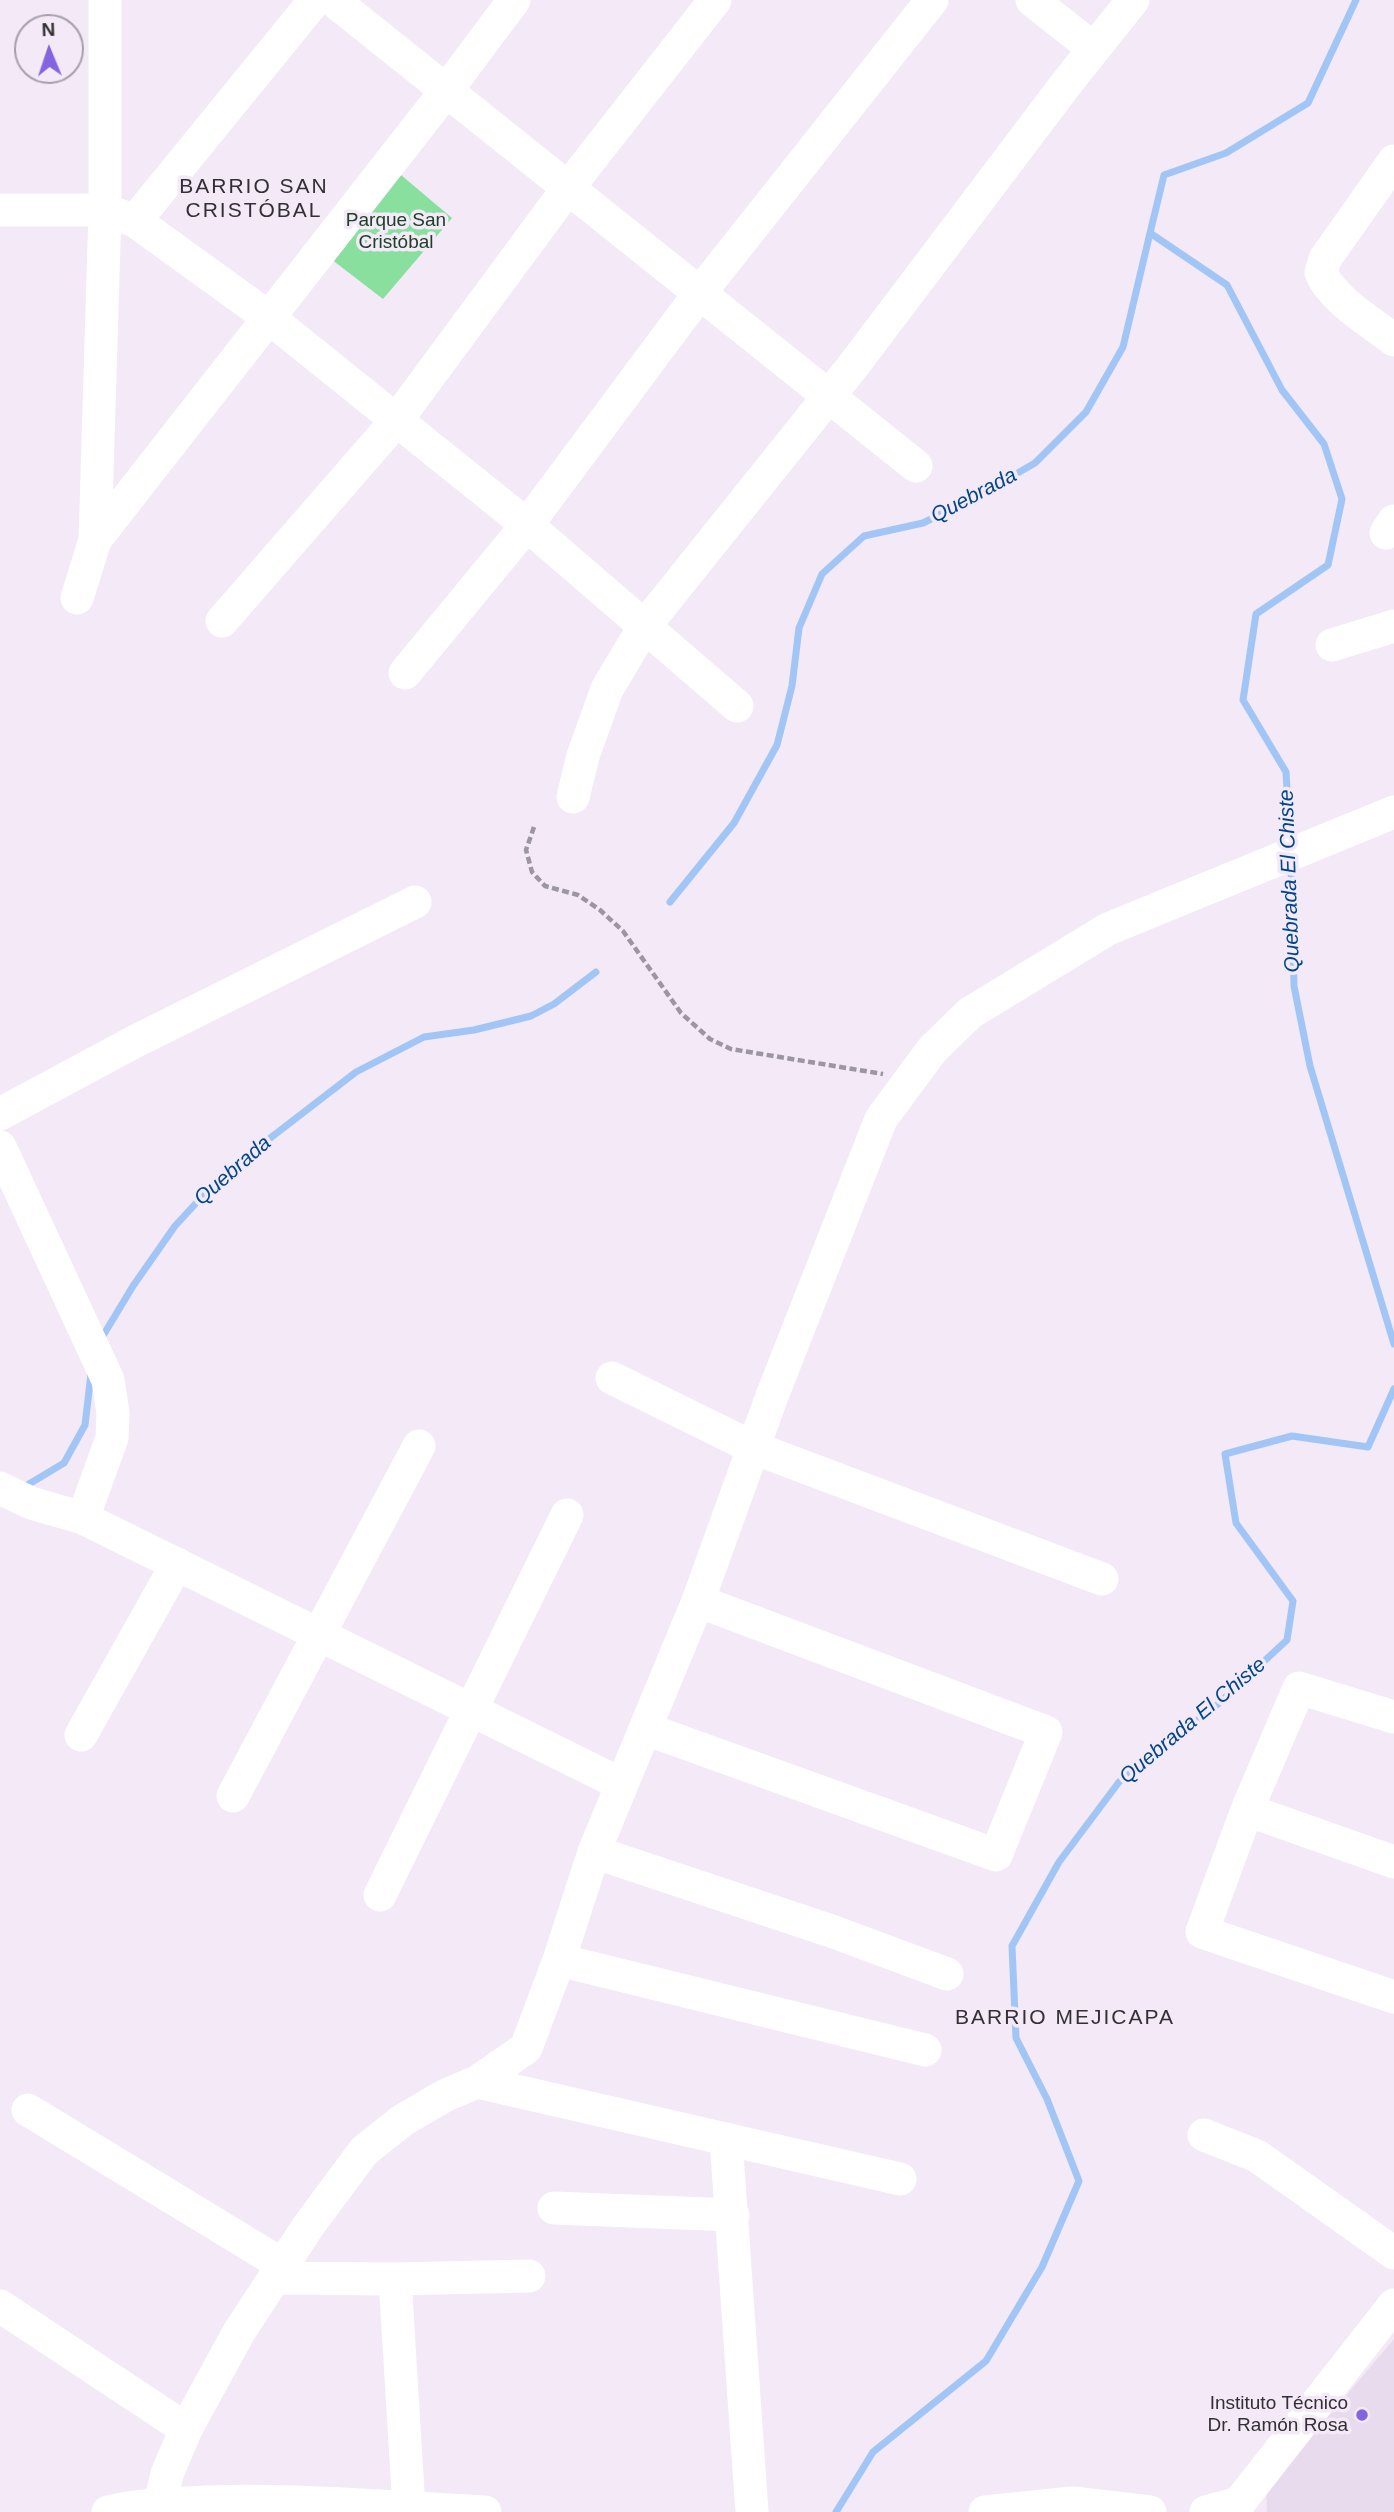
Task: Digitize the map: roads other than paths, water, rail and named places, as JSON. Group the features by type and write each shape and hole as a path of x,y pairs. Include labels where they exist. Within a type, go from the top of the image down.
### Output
{"street":[{"path":"77,598 95,540 120,216 105,0"},
{"path":"120,216 315,0"},
{"path":"333,0 916,466"},
{"path":"95,540 514,0"},
{"path":"222,621 396,421 568,188 715,0"},
{"path":"405,673 527,524 699,294 932,0"},
{"path":"1032,0 1094,48"},
{"path":"573,797 583,756 607,689 644,626 828,397 1133,0"},
{"path":"1394,161 1325,259 1321,273 1326,283 1341,298 1394,340"},
{"path":"0,209 120,216 268,317 527,524 737,706"},
{"path":"1332,645 1394,626"},
{"path":"160,2504 167,2473 186,2429 239,2332 309,2225 364,2151 403,2120 446,2095 477,2082 526,2048 559,1960 594,1852 698,1601 881,1119 932,1050 970,1013 1108,929 1394,812"},
{"path":"0,1114 134,1042 415,902"},
{"path":"0,1147 108,1380 113,1413 112,1438 83,1518"},
{"path":"612,1378 754,1448 1102,1579"},
{"path":"233,1796 419,1446"},
{"path":"0,1488 32,1503 83,1518 621,1784"},
{"path":"380,1895 567,1515"},
{"path":"81,1735 177,1564"},
{"path":"646,1729 996,1855 1046,1732 698,1601"},
{"path":"1394,1717 1299,1688 1247,1810 1202,1932 1394,1997"},
{"path":"1247,1810 1394,1861"},
{"path":"594,1852 834,1932 947,1973"},
{"path":"559,1960 925,2050"},
{"path":"477,2082 900,2179"},
{"path":"28,2110 279,2271 395,2279 529,2276"},
{"path":"1204,2135 1257,2156 1394,2253"},
{"path":"726,2139 752,2512"},
{"path":"554,2208 733,2215"},
{"path":"395,2279 409,2508"},
{"path":"1206,2512 1239,2508 1394,2305"},
{"path":"0,2306 186,2429"},
{"path":"108,2512 126,2507 160,2504 270,2500 485,2512"},
{"path":"985,2512 1073,2503 1150,2512"}],"waterway":[{"name":"Quebrada El Chiste","path":"1290,843 1286,772 1243,700 1256,614 1328,565 1342,499 1324,444 1282,390 1227,285 1150,233 1164,175 1226,153 1308,103 1356,0"},
{"name":"Quebrada","path":"670,902 734,823 777,745 792,686 799,628 822,574 864,536 923,523 1035,463 1086,412 1123,347 1150,233"},
{"name":"Quebrada El Chiste","path":"1291,862 1294,986 1310,1066 1394,1344"},
{"name":"Quebrada","path":"101,1339 133,1286 175,1226 221,1176 356,1072 424,1037 474,1030 531,1016 554,1004 596,972"},
{"name":"Quebrada","path":"24,1487 64,1463 85,1425 91,1374"},
{"name":"Quebrada El Chiste","path":"836,2512 873,2452 986,2361 1042,2267 1079,2181 1047,2099 1016,2038 1012,1946 1059,1862 1119,1782 1218,1704 1287,1640 1293,1601 1236,1523 1225,1454 1292,1436 1368,1447 1394,1389"}],"place":[{"name":"Instituto Técnico Dr. Ramón Rosa","path":"1362,2415"}],"district":[{"name":"BARRIO SAN CRISTÓBAL","path":"254,199"},
{"name":"BARRIO MEJICAPA","path":"1065,2018"}],"park label":[{"name":"Parque San Cristóbal","path":"396,232"}]}
